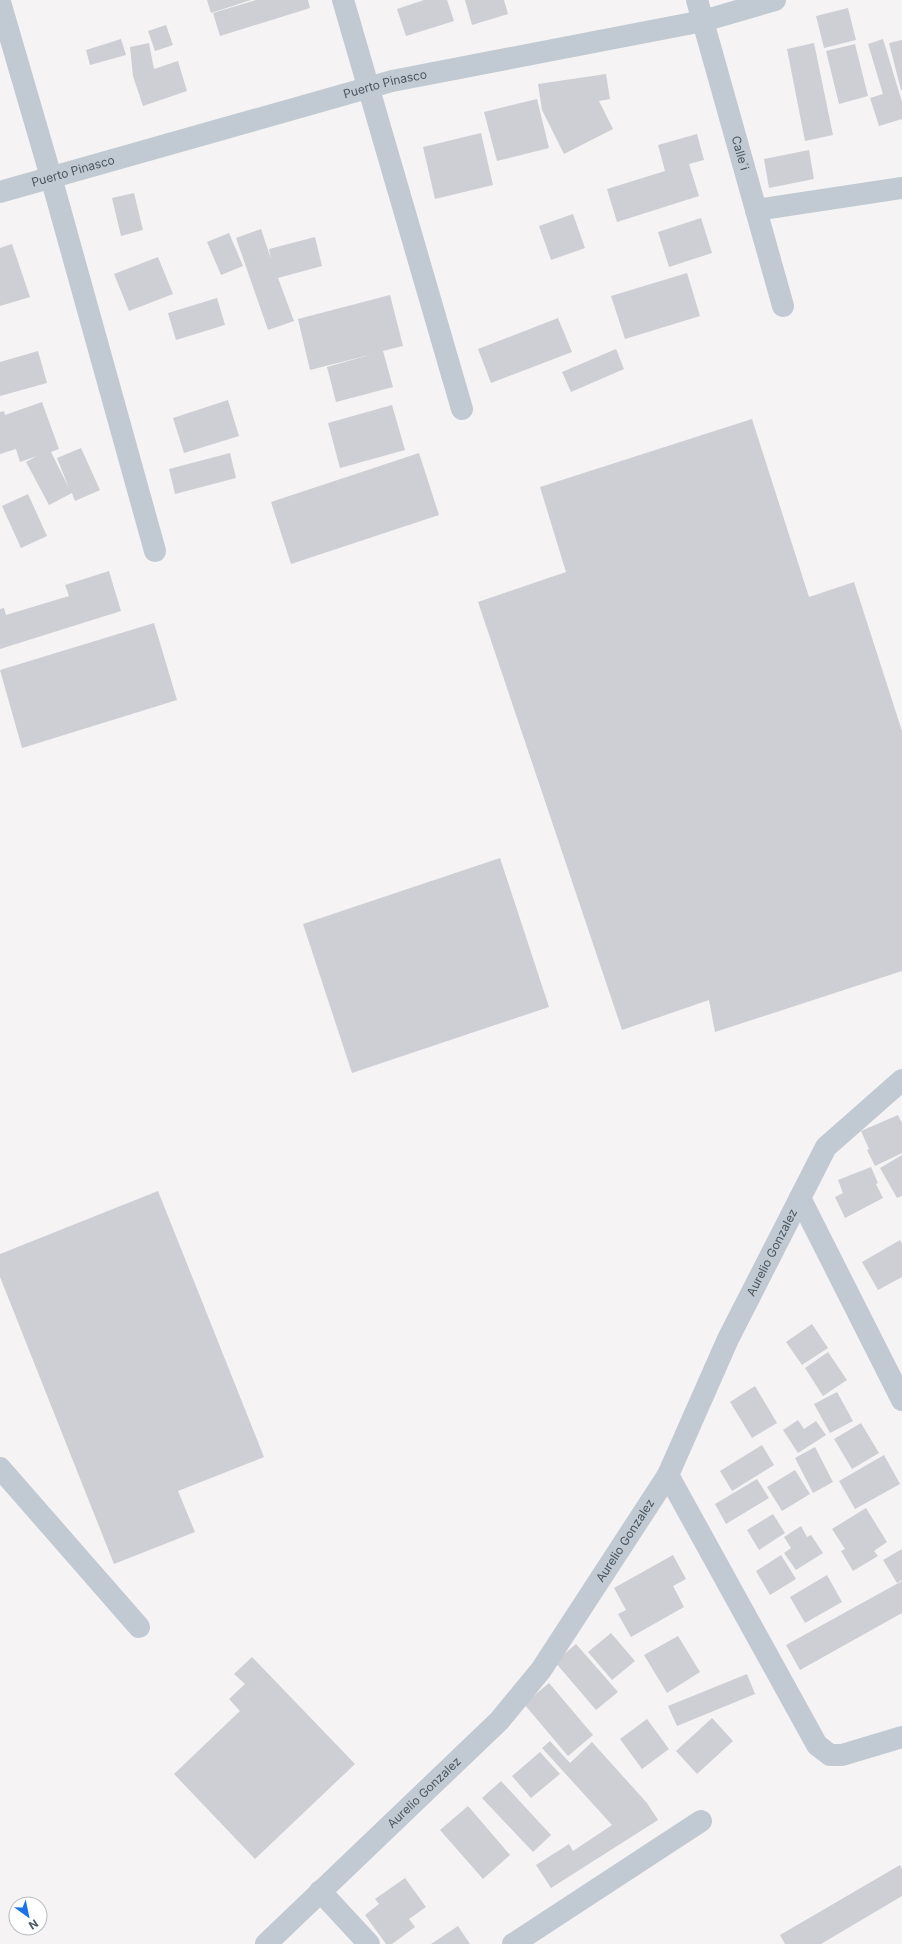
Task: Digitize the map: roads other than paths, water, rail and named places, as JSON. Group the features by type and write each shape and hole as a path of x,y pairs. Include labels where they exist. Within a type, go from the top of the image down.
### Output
{"street":[{"path":"344,0 462,409"},
{"name":"Calle´i","path":"697,0 784,306"},
{"name":"Puerto Pinasco","path":"0,192 392,81 703,21 775,0"},
{"path":"0,2 51,177 154,549"},
{"path":"756,210 902,188"},
{"name":"Aurelio Gonzalez","path":"266,1944 499,1721 541,1670 668,1475 728,1339 826,1147 902,1080"},
{"path":"800,1198 902,1400"},
{"path":"0,1468 139,1627"},
{"path":"668,1475 817,1745 830,1755 842,1756 902,1738"},
{"path":"513,1944 700,1821"},
{"path":"320,1891 369,1944"}]}
